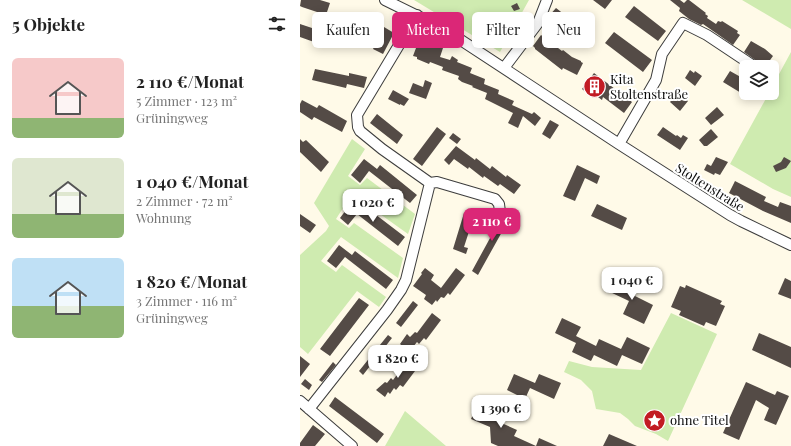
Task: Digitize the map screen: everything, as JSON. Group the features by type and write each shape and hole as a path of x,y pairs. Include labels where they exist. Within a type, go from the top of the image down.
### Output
{"street":[{"name":"Stoltenstraße","path":"385,0 411,12"},
{"path":"504,68 538,23 547,0"},
{"path":"619,144 656,80 662,54 683,23 707,35 744,60"},
{"name":"Stoltenstraße","path":"464,42 741,222 791,245"},
{"path":"397,48 357,115 358,127 362,133 382,149 430,183 437,182 495,199 499,204 500,212"},
{"path":"310,408 401,290 406,280 430,183"},
{"path":"300,401 310,408 340,442 352,446"}],"green space":[{"path":"414,0 529,0 522,12 472,12 472,35 464,30 464,12 434,12"},
{"path":"742,0 791,0 791,29"},
{"path":"493,48 502,48 500,52"},
{"path":"791,52 791,197 773,189 730,164 765,100 779,100 779,74"},
{"path":"352,139 365,149 348,176 360,185 367,178 415,214 408,234 352,194 336,219 349,228 354,223 403,258 398,278 341,237 321,261 336,272 342,265 386,297 379,307 357,291 308,354 300,347 300,255 326,231 329,226 314,203"},
{"path":"671,313 717,334 668,441 656,434 635,426 620,413 596,409 592,391 581,380 564,372 569,361 592,367 641,370"},
{"path":"405,411 446,446 385,446"}],"building":[{"path":"301,0 320,0 330,3 327,12 317,12 300,6"},
{"path":"593,0 612,0 605,9"},
{"path":"670,0 680,0 684,3 689,0 706,13 705,14 708,16 707,18 716,24 718,21 722,21 738,31 737,33 740,35 733,45 703,24 701,25 689,19 679,11 680,8"},
{"path":"517,3 520,9 514,11 511,6"},
{"path":"634,6 666,31 658,41 625,17"},
{"path":"556,8 561,12 552,12"},
{"path":"300,24 312,28 312,41 300,37"},
{"path":"384,27 392,32 392,37 383,54 373,49 384,48"},
{"path":"614,32 652,60 643,72 605,43"},
{"path":"541,35 542,48 558,48 581,61 583,63 577,75 563,68 562,70 535,49 534,45"},
{"path":"751,41 765,49 773,56 770,60 755,60 744,52"},
{"path":"416,48 443,48 440,57 450,60 452,56 458,60 457,62 472,68 470,73 485,79 484,84 499,90 498,94 514,101 512,105 532,114 534,112 541,118 535,126 523,116 518,128 508,123 513,113 485,99 487,93 462,82 458,79 459,76 442,70 443,67 430,62 429,64 413,56"},
{"path":"315,69 349,76 349,73 367,77 364,88 347,84 346,88 312,80"},
{"path":"690,70 694,73 695,71 702,76 695,86 685,78"},
{"path":"730,71 739,76 739,92 723,82"},
{"path":"594,73 632,102 624,113 603,97 602,100 590,91 588,94 582,89"},
{"path":"425,80 432,83 426,99 409,93 413,83 423,87"},
{"path":"393,90 409,99 404,106 388,99"},
{"path":"676,95 679,97 680,95 688,101 680,111 670,102"},
{"path":"302,100 317,108 319,105 347,121 342,132 314,117 312,120 300,112 300,104"},
{"path":"717,107 724,115 711,125 705,118"},
{"path":"377,114 403,135 397,144 370,123"},
{"path":"550,120 559,125 550,139 542,134"},
{"path":"437,127 446,134 422,166 413,159"},
{"path":"663,127 676,136 677,135 681,138 683,135 688,138 680,150 657,135"},
{"path":"711,129 718,137 707,146 704,146 699,140"},
{"path":"453,133 461,139 457,144 449,138"},
{"path":"300,139 303,142 306,140 329,162 321,172 300,152"},
{"path":"456,146 475,160 476,158 490,169 492,166 506,177 507,175 521,185 514,194 500,184 498,186 484,176 483,178 469,167 468,169 454,159 449,165 444,160"},
{"path":"716,157 728,162 720,175 715,173 714,175 704,170 707,164 711,166"},
{"path":"784,157 791,161 786,168 776,172 773,166 781,162"},
{"path":"364,159 377,169 380,165 417,195 410,203 369,171 360,183 351,175"},
{"path":"577,165 600,176 597,184 585,178 575,201 563,196"},
{"path":"735,181 766,197 764,201 778,207 780,202 791,206 791,223 763,211 729,193"},
{"path":"352,202 365,211 367,208 405,237 398,246 357,214 348,225 340,218"},
{"path":"597,204 627,218 622,230 591,216"},
{"path":"507,209 513,212 478,275 472,271 501,218 506,215"},
{"path":"464,213 474,216 464,247 468,248 466,254 453,249"},
{"path":"300,214 316,225 310,233 300,226"},
{"path":"339,245 352,255 355,251 393,280 386,289 345,257 336,268 327,261"},
{"path":"425,268 434,275 431,280 441,288 456,268 465,275 450,295 448,293 444,298 441,297 437,302 436,300 432,305 424,299 426,295 413,286"},
{"path":"618,277 639,287 635,296 653,305 644,324 623,314 629,301 610,292"},
{"path":"785,278 791,281 791,299 778,294"},
{"path":"686,285 722,301 720,304 725,306 716,326 706,322 704,326 679,315 681,311 671,307 680,286 685,288"},
{"path":"359,298 369,305 330,356 320,349"},
{"path":"413,301 418,305 401,327 396,323"},
{"path":"432,313 441,320 426,340 424,338 419,344 417,342 408,351 400,344 407,334 410,337 415,332 417,333"},
{"path":"562,318 581,327 576,336 596,346 599,339 621,349 627,337 650,348 642,364 622,355 617,366 594,355 591,361 572,352 576,343 555,333"},
{"path":"759,333 791,347 791,368 752,350"},
{"path":"388,335 392,338 363,375 359,371"},
{"path":"300,356 310,364 300,377"},
{"path":"408,360 418,367 403,387 400,385 396,390 394,388 390,394 388,392 385,397 376,390 385,382 387,383 391,378 393,380"},
{"path":"333,362 336,365 322,382 319,380"},
{"path":"514,374 535,383 539,374 561,383 554,399 530,388 525,399 507,390"},
{"path":"305,379 312,385 309,390 301,384"},
{"path":"746,382 775,395 777,391 789,396 776,425 764,420 769,408 756,400 739,440 723,433"},
{"path":"335,397 384,434 377,443 329,406"},
{"path":"479,402 501,412 497,421 517,430 514,436 536,446 498,446 491,443 490,427 471,419"},
{"path":"313,425 325,434 315,446 300,446 300,443"},
{"path":"609,434 637,446 603,446"},
{"path":"539,438 557,446 536,446"}],"place":[{"name":"Kita Stoltenstraße","path":"594,86"},
{"name":"ohne Titel","path":"655,420"}]}
